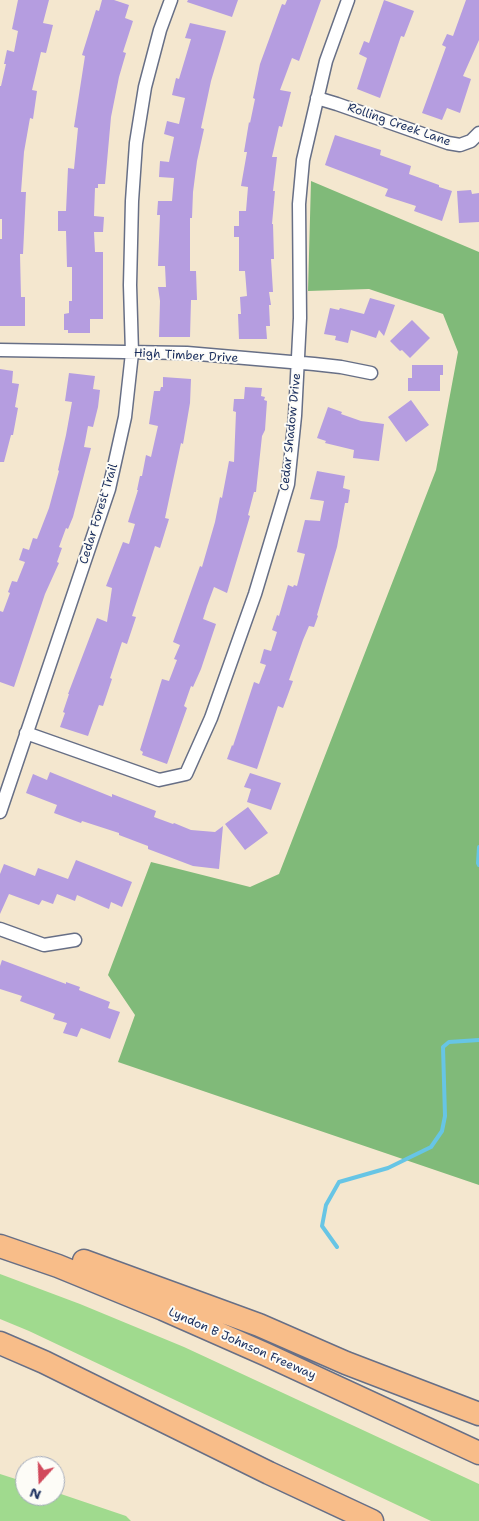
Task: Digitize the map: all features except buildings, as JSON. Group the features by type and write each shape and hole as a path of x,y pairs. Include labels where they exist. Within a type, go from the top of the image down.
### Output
{"highway":[{"path":"0,1236 50,1249 250,1321 397,1383 479,1414"},
{"name":"Lyndon B Johnson Freeway","path":"0,1246 58,1266 163,1309 479,1453"},
{"path":"0,1343 44,1362 269,1473 372,1521"}],"street":[{"name":"Cedar Forest Trail","path":"0,812 109,489 125,417 132,353 130,285 132,201 136,143 145,87 160,30 171,0"},
{"name":"Cedar Shadow Drive","path":"26,733 160,780 186,774 211,718 255,594 288,484 298,363 300,318 299,204 303,160 326,61 348,0"},
{"name":"Rolling Creek Lane","path":"316,98 448,143 460,145 471,141 479,133"},
{"name":"High Timber Drive","path":"0,350 187,353 341,367 371,373"},
{"path":"0,929 44,945 75,940"}],"green space":[{"path":"311,181 479,252 479,1185 118,1062 135,1015 108,975 151,862 250,887 279,874 436,470 458,352 443,314 369,289 308,291"},
{"path":"0,1274 80,1304 184,1347 479,1484 479,1521 431,1521 0,1319"},
{"path":"0,1474 15,1479 15,1506 65,1506 65,1495 126,1516 131,1521 0,1521"}],"waterway":[{"path":"479,847 479,865"},
{"path":"337,1247 322,1226 326,1205 339,1182 388,1168 431,1147 442,1131 445,1116 443,1047 449,1042 479,1040"}]}
